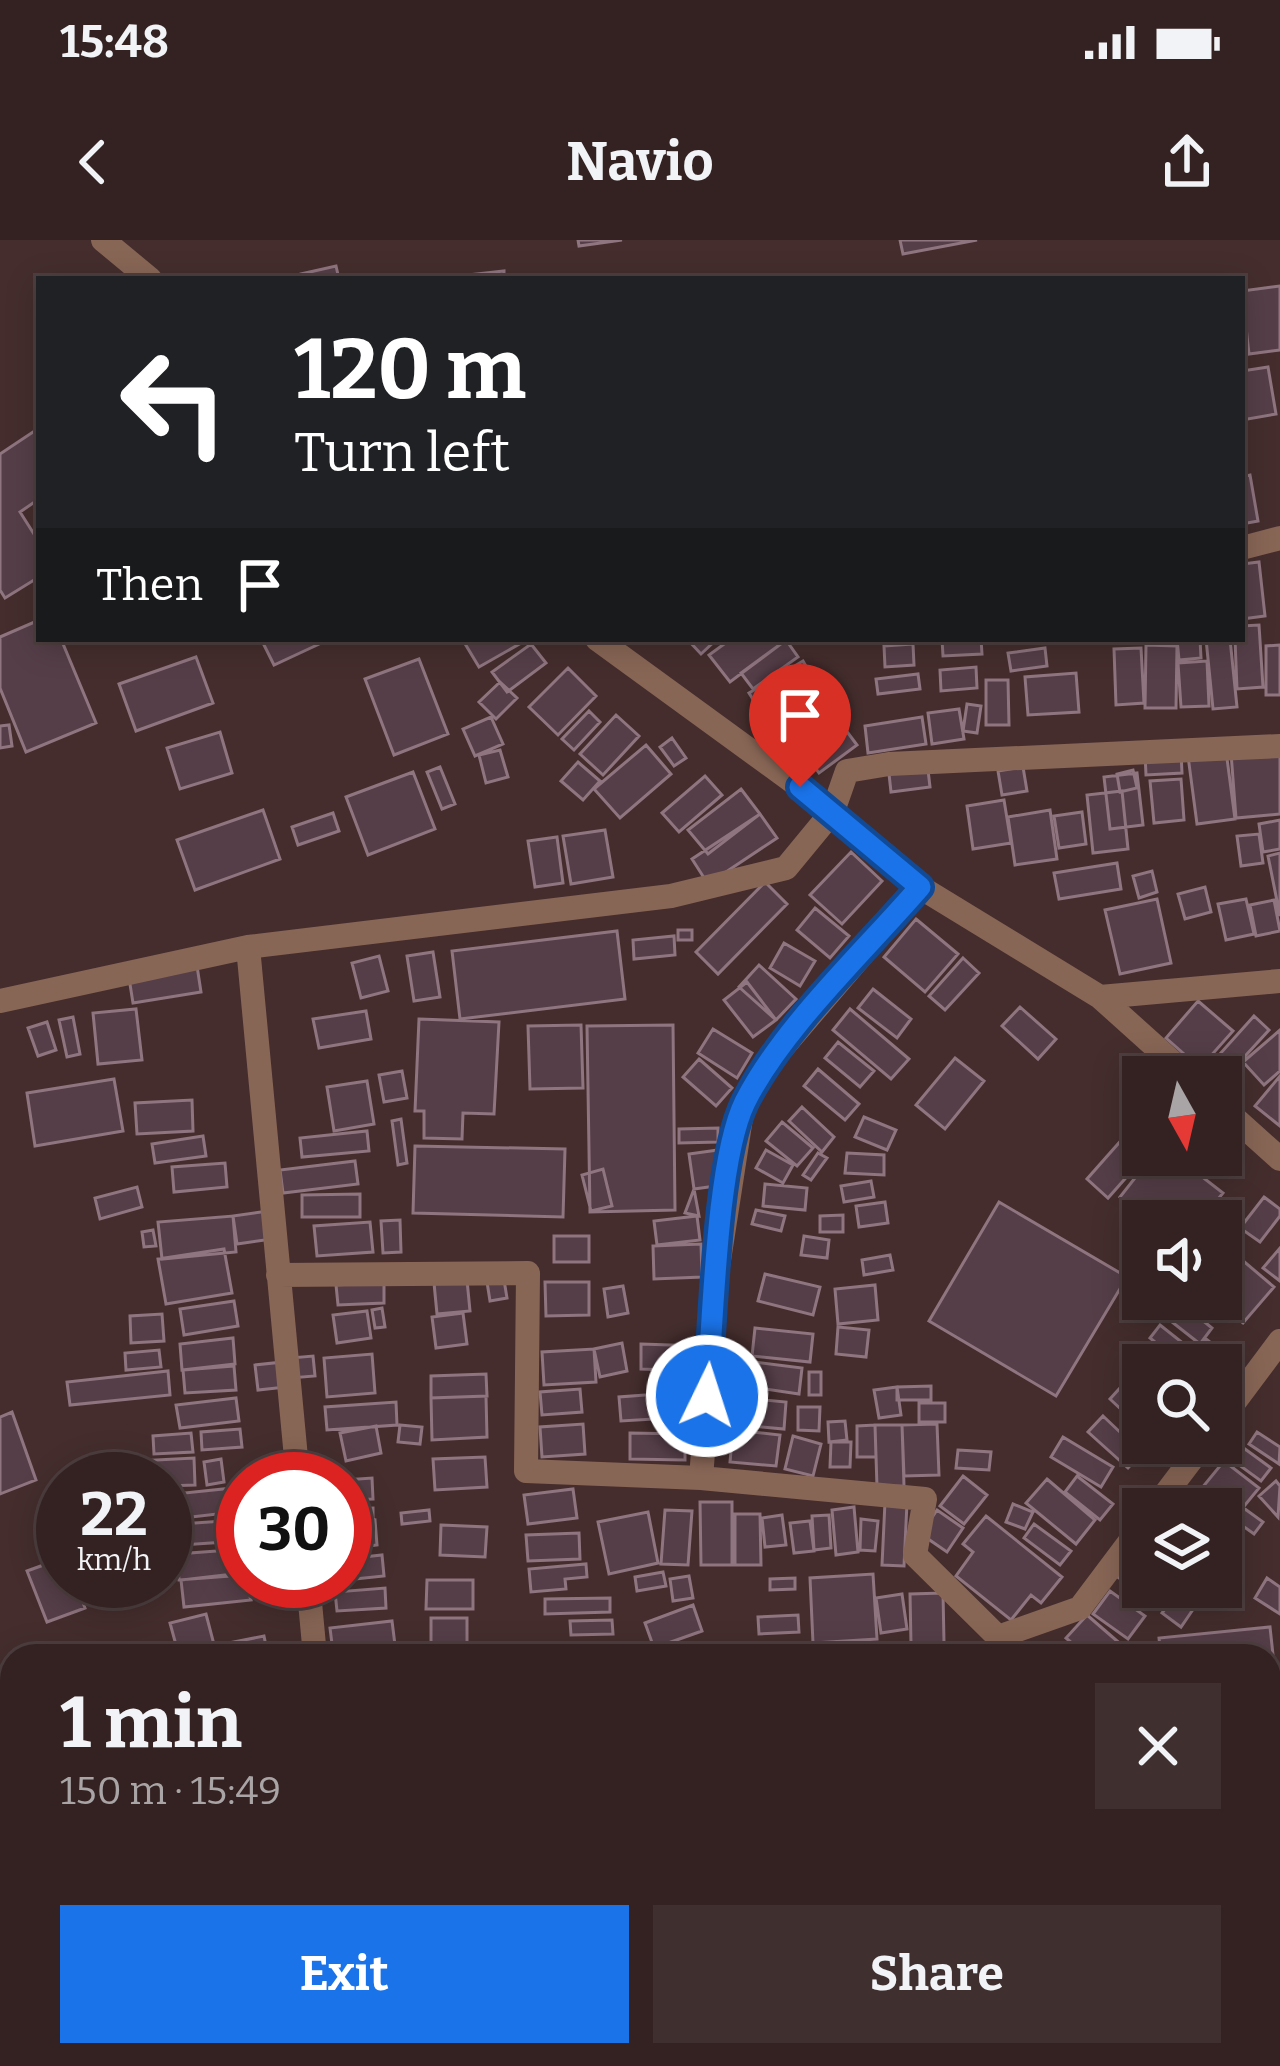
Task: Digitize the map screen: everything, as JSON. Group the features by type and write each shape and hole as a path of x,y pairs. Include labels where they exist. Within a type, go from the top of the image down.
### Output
{"street":[{"path":"104,240 146,276"},
{"path":"1245,547 1280,538"},
{"path":"601,642 833,812 920,887 1100,998 1165,1056"},
{"path":"0,1001 248,947 671,896 786,868 833,812 847,771 889,764 1280,746"},
{"path":"701,1478 717,1273 743,1106 772,1060 920,887"},
{"path":"248,947 295,1452"},
{"path":"1100,998 1280,981"},
{"path":"1242,1125 1280,1160"},
{"path":"278,1275 528,1274 526,1471 701,1478 926,1499 915,1556 998,1636 1080,1608 1122,1552"},
{"path":"1242,1392 1280,1341"},
{"path":"1170,1488 1188,1464"},
{"path":"311,1608 314,1644"}],"building":[{"path":"578,240 622,240 579,246"},
{"path":"900,240 977,240 903,254"},
{"path":"336,266 338,276 301,276"},
{"path":"504,271 504,276 458,276"},
{"path":"1280,286 1280,350 1249,354 1245,291"},
{"path":"1268,367 1276,414 1245,419 1245,371"},
{"path":"36,430 36,501 20,512 36,537 36,579 5,598 0,590 0,454"},
{"path":"1250,475 1258,521 1245,523 1245,476"},
{"path":"1259,562 1265,616 1245,619 1245,564"},
{"path":"36,621 36,642 62,642 96,723 26,752 0,688 0,637"},
{"path":"1259,625 1263,687 1237,689 1235,642 1245,642 1245,626"},
{"path":"262,642 324,642 274,665"},
{"path":"464,642 523,642 479,667"},
{"path":"690,642 714,642 701,654"},
{"path":"727,642 783,642 730,682 709,655"},
{"path":"783,642 798,657 753,689 741,673"},
{"path":"942,642 981,642 982,654 943,656"},
{"path":"1177,642 1200,642 1201,658 1179,660"},
{"path":"1206,642 1230,642 1237,707 1213,709"},
{"path":"531,644 546,663 507,692 492,672"},
{"path":"913,644 914,665 885,667 884,646"},
{"path":"1146,645 1177,646 1176,708 1145,708"},
{"path":"1280,645 1280,695 1266,695 1266,646"},
{"path":"1045,648 1047,666 1011,671 1008,653"},
{"path":"1141,648 1144,703 1116,705 1114,649"},
{"path":"196,657 213,703 136,731 119,684"},
{"path":"419,659 448,734 394,755 365,679"},
{"path":"803,661 817,685 764,717 749,693"},
{"path":"1207,661 1209,706 1181,707 1178,663"},
{"path":"976,667 977,688 941,691 940,670"},
{"path":"568,668 596,696 558,735 529,707"},
{"path":"1076,673 1079,712 1028,715 1025,677"},
{"path":"918,674 920,689 878,694 876,679"},
{"path":"986,680 1008,680 1009,725 986,725"},
{"path":"500,682 517,698 496,719 479,702"},
{"path":"826,689 837,712 794,733 783,711"},
{"path":"967,704 981,706 977,733 963,731"},
{"path":"959,709 964,739 932,744 928,713"},
{"path":"589,711 600,722 574,750 562,739"},
{"path":"616,715 639,736 603,775 580,754"},
{"path":"491,717 503,744 475,756 463,729"},
{"path":"922,717 926,744 868,753 865,726"},
{"path":"9,725 12,746 0,748 0,726"},
{"path":"845,729 857,745 819,773 807,757"},
{"path":"220,732 232,773 180,789 167,748"},
{"path":"672,738 686,758 674,766 660,747"},
{"path":"646,745 671,774 620,818 594,789"},
{"path":"1280,749 1280,814 1236,818 1231,753"},
{"path":"500,750 508,777 486,783 479,755"},
{"path":"1226,751 1235,819 1197,824 1188,756"},
{"path":"1181,752 1182,773 1146,775 1145,754"},
{"path":"578,762 600,781 583,800 561,781"},
{"path":"440,767 455,804 442,809 427,772"},
{"path":"1023,767 1027,791 1002,795 998,771"},
{"path":"928,770 930,787 891,792 889,774"},
{"path":"1133,770 1137,788 1120,792 1117,774"},
{"path":"413,772 435,829 368,855 346,797"},
{"path":"1137,773 1143,825 1110,829 1104,777"},
{"path":"705,776 722,795 679,832 662,813"},
{"path":"1181,779 1184,820 1154,823 1150,781"},
{"path":"741,789 760,814 708,854 688,830"},
{"path":"1122,791 1128,849 1093,853 1087,795"},
{"path":"1004,800 1011,843 973,849 967,806"},
{"path":"263,810 280,859 195,890 177,840"},
{"path":"1050,810 1057,859 1015,865 1008,817"},
{"path":"1082,812 1086,844 1059,848 1054,816"},
{"path":"333,813 339,831 298,845 292,827"},
{"path":"760,814 777,838 708,884 692,859"},
{"path":"1280,820 1280,849 1263,852 1259,824"},
{"path":"605,830 613,877 571,884 563,836"},
{"path":"1259,834 1263,863 1241,866 1237,836"},
{"path":"557,837 563,883 535,887 528,841"},
{"path":"851,852 882,881 842,924 810,895"},
{"path":"1280,853 1280,916 1268,856"},
{"path":"1117,863 1121,889 1059,899 1054,873"},
{"path":"1152,871 1157,892 1139,898 1133,876"},
{"path":"765,882 787,904 718,974 696,952"},
{"path":"1205,887 1211,912 1185,919 1178,894"},
{"path":"1157,899 1171,963 1120,974 1105,910"},
{"path":"1246,899 1254,934 1226,940 1218,904"},
{"path":"1274,900 1280,931 1256,936 1250,905"},
{"path":"815,908 849,936 830,958 797,930"},
{"path":"916,919 958,954 925,992 884,957"},
{"path":"678,930 692,930 692,940 678,940"},
{"path":"617,931 625,999 460,1019 452,951"},
{"path":"674,936 675,955 634,959 633,940"},
{"path":"784,943 815,961 800,986 770,968"},
{"path":"433,952 440,997 414,1001 407,956"},
{"path":"379,956 388,991 361,998 352,963"},
{"path":"963,958 979,973 945,1010 929,996"},
{"path":"759,965 796,999 776,1020 739,987"},
{"path":"197,966 201,992 133,1003 129,978"},
{"path":"747,982 776,1020 753,1037 724,1000"},
{"path":"873,989 911,1019 897,1038 858,1008"},
{"path":"1198,1001 1233,1031 1211,1056 1186,1056 1166,1038"},
{"path":"1020,1007 1056,1039 1038,1059 1002,1026"},
{"path":"136,1009 142,1060 98,1064 93,1013"},
{"path":"850,1009 909,1059 891,1079 833,1030"},
{"path":"366,1011 371,1039 319,1048 313,1019"},
{"path":"1254,1016 1269,1030 1242,1059 1218,1056"},
{"path":"73,1017 80,1054 67,1057 59,1020"},
{"path":"419,1019 499,1022 494,1114 463,1113 462,1139 424,1138 424,1111 415,1111"},
{"path":"47,1022 56,1050 38,1056 28,1028"},
{"path":"581,1025 583,1088 530,1089 528,1026"},
{"path":"673,1025 675,1210 590,1212 587,1026"},
{"path":"713,1029 752,1053 737,1078 698,1053"},
{"path":"1280,1030 1280,1071 1264,1085 1243,1062"},
{"path":"838,1042 874,1071 860,1087 825,1058"},
{"path":"955,1058 984,1081 945,1129 916,1105"},
{"path":"699,1059 732,1088 716,1106 683,1077"},
{"path":"818,1069 859,1104 845,1120 804,1086"},
{"path":"402,1071 407,1098 384,1102 379,1075"},
{"path":"1280,1076 1280,1126 1255,1106"},
{"path":"114,1079 123,1131 35,1146 27,1093"},
{"path":"367,1081 374,1124 334,1131 327,1087"},
{"path":"192,1100 193,1131 137,1134 135,1103"},
{"path":"802,1107 834,1137 822,1152 789,1121"},
{"path":"864,1117 896,1130 887,1150 855,1137"},
{"path":"401,1119 407,1163 398,1165 392,1121"},
{"path":"782,1122 813,1148 797,1166 766,1141"},
{"path":"718,1128 718,1142 679,1143 679,1129"},
{"path":"367,1131 369,1151 302,1157 300,1138"},
{"path":"203,1136 206,1156 155,1163 152,1144"},
{"path":"1122,1139 1122,1176 1127,1176 1108,1198 1087,1179"},
{"path":"415,1146 565,1149 563,1217 413,1213"},
{"path":"718,1150 723,1185 694,1189 689,1154"},
{"path":"766,1150 793,1165 783,1183 756,1168"},
{"path":"818,1153 827,1158 811,1180 803,1175"},
{"path":"847,1153 884,1155 884,1175 845,1173"},
{"path":"355,1161 358,1184 283,1193 280,1170"},
{"path":"225,1163 227,1187 174,1192 172,1167"},
{"path":"603,1169 612,1206 591,1211 582,1175"},
{"path":"1136,1176 1201,1176 1223,1193 1217,1200 1120,1197"},
{"path":"871,1181 874,1197 844,1202 841,1186"},
{"path":"765,1184 807,1188 805,1210 763,1206"},
{"path":"137,1187 142,1207 100,1219 95,1198"},
{"path":"694,1189 699,1216 685,1213"},
{"path":"360,1194 360,1217 302,1217 302,1195"},
{"path":"1264,1197 1280,1209 1280,1216 1260,1242 1242,1225"},
{"path":"885,1202 888,1223 859,1227 856,1206"},
{"path":"999,1202 1122,1274 1122,1285 1056,1396 929,1321"},
{"path":"756,1210 785,1216 781,1231 752,1224"},
{"path":"268,1211 272,1239 237,1244 233,1216"},
{"path":"843,1215 843,1232 820,1232 820,1216"},
{"path":"233,1216 236,1252 162,1259 158,1222"},
{"path":"697,1216 700,1240 657,1245 654,1221"},
{"path":"400,1220 401,1252 383,1253 381,1221"},
{"path":"370,1222 373,1252 317,1256 314,1226"},
{"path":"153,1230 156,1246 144,1247 142,1232"},
{"path":"554,1236 589,1236 589,1262 554,1262"},
{"path":"804,1236 829,1240 827,1258 801,1255"},
{"path":"701,1244 702,1277 654,1279 653,1246"},
{"path":"1280,1248 1280,1281 1263,1268"},
{"path":"224,1249 232,1293 166,1304 158,1259"},
{"path":"890,1255 893,1270 864,1275 862,1260"},
{"path":"1242,1260 1274,1287 1243,1323 1239,1320"},
{"path":"765,1274 820,1287 813,1315 758,1301"},
{"path":"467,1280 470,1311 437,1314 434,1283"},
{"path":"504,1280 507,1298 490,1301 487,1282"},
{"path":"384,1282 384,1303 338,1305 336,1285"},
{"path":"545,1282 589,1282 589,1315 546,1316"},
{"path":"875,1285 878,1320 838,1324 835,1289"},
{"path":"623,1286 628,1313 608,1317 604,1289"},
{"path":"234,1301 238,1326 184,1335 180,1309"},
{"path":"382,1308 385,1327 375,1328 372,1310"},
{"path":"367,1311 371,1338 337,1343 333,1315"},
{"path":"463,1313 467,1344 436,1348 432,1317"},
{"path":"162,1314 164,1341 131,1343 130,1316"},
{"path":"1202,1320 1212,1328 1200,1344 1172,1322"},
{"path":"1160,1325 1184,1344 1157,1344 1150,1338"},
{"path":"838,1327 869,1330 866,1357 836,1354"},
{"path":"755,1328 813,1334 810,1362 752,1356"},
{"path":"233,1338 235,1364 182,1370 180,1344"},
{"path":"622,1343 627,1371 600,1377 594,1349"},
{"path":"641,1344 698,1346 696,1371 641,1369"},
{"path":"594,1349 596,1382 544,1385 542,1352"},
{"path":"159,1350 161,1367 126,1370 125,1353"},
{"path":"372,1354 375,1393 327,1397 324,1358"},
{"path":"313,1356 315,1376 291,1378 290,1358"},
{"path":"283,1362 286,1387 258,1390 255,1365"},
{"path":"754,1362 802,1368 799,1394 751,1387"},
{"path":"234,1366 236,1390 185,1393 183,1370"},
{"path":"168,1371 170,1395 70,1405 67,1382"},
{"path":"809,1372 821,1372 821,1395 809,1395"},
{"path":"486,1374 487,1396 431,1398 431,1376"},
{"path":"931,1386 931,1400 897,1400 897,1387"},
{"path":"1122,1386 1122,1410 1110,1399"},
{"path":"897,1387 901,1415 879,1418 874,1390"},
{"path":"580,1389 582,1412 542,1415 540,1392"},
{"path":"685,1392 687,1417 621,1421 619,1397"},
{"path":"486,1396 487,1437 432,1440 431,1398"},
{"path":"236,1398 239,1421 180,1428 176,1405"},
{"path":"753,1399 786,1402 784,1429 751,1426"},
{"path":"396,1402 397,1425 327,1430 325,1407"},
{"path":"919,1403 945,1403 945,1422 919,1422"},
{"path":"798,1407 820,1407 819,1431 798,1430"},
{"path":"12,1412 36,1480 0,1494 0,1417"},
{"path":"1103,1416 1122,1434 1122,1463 1088,1432"},
{"path":"845,1421 847,1440 829,1442 828,1422"},
{"path":"583,1424 585,1454 542,1457 540,1427"},
{"path":"937,1424 939,1475 904,1476 902,1425"},
{"path":"400,1425 422,1427 420,1444 398,1442"},
{"path":"875,1425 876,1457 857,1457 857,1426"},
{"path":"875,1425 902,1425 904,1486 877,1487"},
{"path":"376,1426 381,1453 344,1452 340,1433"},
{"path":"240,1429 242,1447 202,1450 201,1432"},
{"path":"733,1430 780,1435 776,1466 730,1462"},
{"path":"1257,1432 1280,1447 1279,1464 1249,1444"},
{"path":"191,1433 193,1452 154,1452 153,1436"},
{"path":"630,1433 685,1434 685,1460 630,1459"},
{"path":"793,1436 821,1444 813,1476 785,1469"},
{"path":"1063,1437 1113,1467 1101,1487 1051,1457"},
{"path":"831,1442 851,1442 850,1467 830,1467"},
{"path":"1245,1449 1271,1468 1261,1481 1238,1464 1242,1464"},
{"path":"958,1450 991,1452 989,1470 956,1468"},
{"path":"485,1457 487,1487 435,1490 433,1459"},
{"path":"216,1460 216,1483 207,1485 204,1462"},
{"path":"1222,1464 1228,1464 1259,1488 1242,1509 1242,1488 1202,1488"},
{"path":"963,1476 987,1495 964,1524 940,1506"},
{"path":"1077,1476 1113,1504 1100,1520 1065,1492"},
{"path":"1047,1479 1095,1520 1076,1544 1026,1503"},
{"path":"1276,1481 1280,1486 1278,1517 1259,1496"},
{"path":"573,1489 577,1518 528,1524 524,1495"},
{"path":"216,1490 216,1514 192,1517 192,1492"},
{"path":"700,1502 732,1502 732,1565 701,1565"},
{"path":"885,1502 907,1503 904,1566 882,1565"},
{"path":"1013,1504 1033,1512 1025,1529 1006,1522"},
{"path":"854,1507 858,1552 836,1555 832,1510"},
{"path":"1245,1509 1263,1522 1254,1534 1242,1525"},
{"path":"429,1510 430,1521 402,1524 401,1513"},
{"path":"665,1510 692,1511 688,1565 661,1564"},
{"path":"937,1510 963,1528 947,1552 921,1534"},
{"path":"648,1512 658,1563 609,1574 598,1522"},
{"path":"735,1514 760,1514 761,1565 735,1565"},
{"path":"782,1515 786,1545 765,1547 762,1518"},
{"path":"829,1515 831,1548 814,1550 812,1516"},
{"path":"986,1516 1062,1577 1041,1603 1031,1595 1011,1620 956,1576 973,1552 963,1544"},
{"path":"861,1519 878,1521 875,1551 860,1550"},
{"path":"372,1520 377,1545 372,1546"},
{"path":"810,1521 814,1551 794,1553 790,1523"},
{"path":"216,1522 216,1543 192,1544 192,1523"},
{"path":"1034,1524 1071,1551 1060,1565 1024,1538"},
{"path":"441,1525 487,1527 485,1557 440,1555"},
{"path":"579,1533 580,1559 528,1561 526,1535"},
{"path":"216,1551 216,1577 192,1579 192,1553"},
{"path":"382,1555 384,1576 372,1577 372,1556"},
{"path":"586,1564 587,1577 565,1579 566,1589 531,1592 529,1569"},
{"path":"36,1568 36,1594 27,1571"},
{"path":"663,1572 666,1586 637,1591 635,1577"},
{"path":"873,1574 877,1639 813,1643 810,1578"},
{"path":"216,1576 216,1604 192,1606 192,1579"},
{"path":"689,1576 693,1598 673,1601 670,1579"},
{"path":"795,1578 795,1589 770,1590 770,1579"},
{"path":"1267,1578 1280,1587 1280,1614 1255,1598"},
{"path":"427,1580 473,1580 473,1609 426,1609"},
{"path":"385,1588 386,1608 337,1611 372,1608 372,1589"},
{"path":"1110,1591 1122,1600 1122,1608 1134,1608 1145,1616 1128,1639 1093,1614"},
{"path":"943,1593 944,1643 911,1644 910,1594"},
{"path":"902,1594 907,1629 881,1633 876,1598"},
{"path":"610,1598 610,1612 545,1614 545,1599"},
{"path":"693,1605 702,1631 653,1644 645,1623"},
{"path":"42,1608 85,1608 47,1622"},
{"path":"1166,1608 1192,1611 1181,1627 1162,1613"},
{"path":"206,1614 214,1644 176,1644 170,1623"},
{"path":"798,1615 799,1632 759,1634 758,1617"},
{"path":"1087,1615 1121,1644 1073,1644 1066,1638"},
{"path":"431,1618 467,1618 467,1644 431,1644"},
{"path":"612,1620 613,1634 571,1635 570,1621"},
{"path":"392,1621 395,1644 332,1644 330,1628"},
{"path":"1270,1627 1272,1644 1160,1644 1159,1638"},
{"path":"264,1636 266,1644 224,1644"}],"route":[{"path":"707,1396 727,1190 743,1106 772,1060 920,887 800,787"}]}
